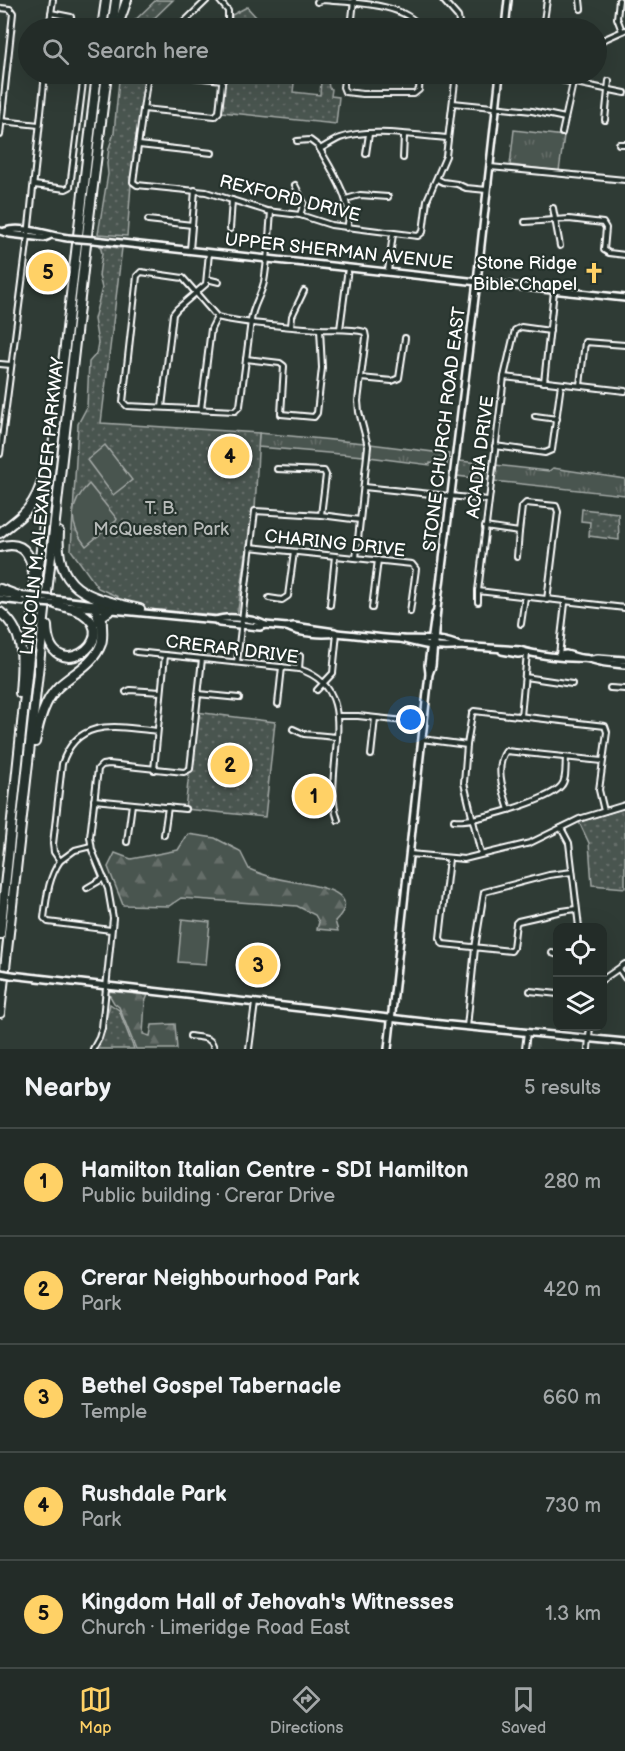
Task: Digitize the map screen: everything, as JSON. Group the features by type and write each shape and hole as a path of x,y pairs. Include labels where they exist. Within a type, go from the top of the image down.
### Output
{"highway":[{"path":"102,18 103,0"},
{"path":"113,18 116,0"},
{"path":"121,18 127,0"},
{"name":"LINCOLN M. ALEXANDER PARKWAY","path":"0,934 34,609 96,84"},
{"name":"LINCOLN M. ALEXANDER PARKWAY","path":"0,1013 106,84"},
{"path":"68,414 58,542 62,567 70,582 87,595 140,609"},
{"path":"0,533 22,515 35,499 50,447 55,438"},
{"path":"0,547 9,544 17,546 30,557 33,566 34,609"},
{"path":"47,587 48,632 52,646 58,653 65,656 81,654 90,647 93,641 92,624 80,612 54,603"},
{"path":"0,589 24,598"},
{"path":"95,654 100,632 96,607"},
{"path":"28,762 42,714 49,699 57,688 85,666 95,654 102,641 102,616 111,610"},
{"path":"0,612 15,627 22,646 15,784"}],"main road":[{"path":"506,18 508,0"},
{"name":"STONE CHURCH ROAD EAST","path":"388,1049 433,643 433,620 437,609 451,495 499,84"},
{"name":"UPPER SHERMAN AVENUE","path":"3,231 44,238 49,236 94,240 625,298"},
{"path":"0,597 140,609 153,613"},
{"path":"0,597 24,598"},
{"path":"96,607 216,620 219,623 241,622 260,627 265,625 317,628 337,633 498,650 520,650 527,653 559,656 566,654 598,662 625,663"},
{"path":"0,974 467,1027 625,1042"}],"street":[{"path":"51,18 53,0"},
{"path":"190,18 207,0"},
{"path":"219,0 228,11 228,18"},
{"path":"317,2 323,0 354,2 386,7 411,18"},
{"path":"443,0 458,18"},
{"path":"544,18 547,0"},
{"path":"580,0 581,9"},
{"path":"607,38 623,31 617,18 619,0"},
{"path":"352,18 354,2"},
{"path":"0,8 10,9 13,12 3,81 0,135"},
{"path":"51,13 71,18"},
{"path":"605,120 609,81"},
{"path":"0,454 29,234 44,84"},
{"path":"34,185 66,189 70,186 83,84"},
{"name":"REXFORD DRIVE","path":"147,84 134,182 137,185 195,190 271,212 300,215 347,228 420,235 427,200 446,156 455,84"},
{"path":"143,109 215,116 219,112 222,84"},
{"path":"343,84 345,92 384,94 417,93 419,84"},
{"path":"562,133 573,84"},
{"path":"582,84 625,93"},
{"path":"453,103 496,106 565,118"},
{"path":"1,121 39,125"},
{"path":"320,149 340,138 369,134 448,138"},
{"path":"366,154 369,134"},
{"path":"403,158 404,136"},
{"path":"297,141 310,140 320,149 346,199 349,215 347,228"},
{"path":"139,145 212,153"},
{"path":"490,167 625,180"},
{"path":"437,179 466,188 487,190"},
{"path":"295,184 304,202 300,215"},
{"path":"190,250 195,190"},
{"path":"346,199 360,195 388,197"},
{"path":"230,229 232,200"},
{"path":"553,208 560,246"},
{"path":"271,212 264,281 253,307 251,321 246,359 239,409 235,411 127,406 123,402 138,275 142,272 183,278 217,317 251,321 291,326 320,329 365,332 359,412 368,446 356,558"},
{"path":"525,222 569,219 603,223 606,228 604,250 625,255"},
{"path":"148,220 192,225"},
{"path":"388,271 393,234"},
{"path":"162,407 172,316 177,309 204,287 207,279 209,253"},
{"path":"340,329 348,267"},
{"path":"207,279 219,282"},
{"path":"291,326 292,316 304,291"},
{"path":"544,382 554,291"},
{"path":"201,409 210,330 217,317"},
{"path":"504,377 515,330 521,327 550,330"},
{"path":"246,359 282,364 284,367 280,413 285,416 314,417 317,413 322,368 320,329"},
{"path":"361,378 397,380 405,338"},
{"path":"580,385 585,342 625,345"},
{"path":"0,364 11,365"},
{"name":"ACADIA DRIVE","path":"478,602 504,377 625,391"},
{"path":"495,446 549,453 553,446 561,384"},
{"path":"0,427 5,414"},
{"path":"536,416 557,419"},
{"path":"277,469 324,471 326,475 321,515"},
{"path":"364,487 488,500"},
{"path":"517,557 522,507 526,503 556,506 558,512 547,600"},
{"path":"237,662 256,511 360,520"},
{"path":"485,527 519,532"},
{"name":"CHARING DRIVE","path":"250,547 411,564 416,568 410,612"},
{"path":"268,598 282,600 288,596 294,552"},
{"path":"330,605 335,556"},
{"path":"372,608 378,560"},
{"path":"478,591 565,603 625,608"},
{"path":"521,624 525,597"},
{"path":"559,656 565,603"},
{"path":"317,690 332,676 337,633"},
{"name":"CRERAR DRIVE","path":"136,652 299,669 314,675 325,683"},
{"path":"521,716 527,653"},
{"path":"154,770 165,654"},
{"path":"299,669 300,656"},
{"path":"93,1049 102,1028 111,930 111,901 91,846 90,837 98,769 102,765 135,766 184,772 190,769 202,659"},
{"path":"278,704 282,667"},
{"path":"525,677 572,684"},
{"path":"325,683 333,696 338,716 333,800 338,820"},
{"path":"610,688 625,689"},
{"path":"126,692 130,690 161,692"},
{"path":"198,694 239,698"},
{"path":"481,854 464,783 467,745 474,711 605,726 607,732 599,790 604,811"},
{"path":"338,716 424,723"},
{"path":"371,755 375,718"},
{"path":"60,861 52,844 62,764 66,752 82,734 103,726 158,731"},
{"path":"293,729 304,734 336,737"},
{"path":"422,739 467,745"},
{"path":"509,810 501,783 502,757 506,751 602,761"},
{"path":"454,820 473,819 509,810 560,788 564,780 566,758"},
{"path":"94,800 185,809"},
{"path":"127,842 132,804"},
{"path":"410,855 459,860 530,843 579,819 625,805"},
{"path":"164,835 168,807"},
{"path":"561,828 569,843 578,923"},
{"path":"91,846 75,850 60,861 52,872 48,885 45,921 111,930"},
{"path":"449,859 441,942 447,945 511,951 518,921 562,910 576,909"},
{"path":"467,1027 475,948 484,892 549,875 572,872"},
{"path":"87,888 104,878"},
{"path":"606,977 625,964"},
{"path":"619,969 625,978"},
{"path":"530,992 553,994"},
{"path":"249,1049 255,1003"},
{"path":"588,1049 590,1031"},
{"path":"525,1049 526,1032"},
{"path":"190,1036 209,1039 214,1049"}],"green space":[{"path":"156,0 173,0 154,18 137,18"},
{"path":"247,7 257,18 232,18 232,15"},
{"path":"119,84 144,84 130,177 127,236 98,234 108,174 109,148 114,133"},
{"path":"225,84 294,84 293,92 320,95 321,84 328,84 329,88 332,89 331,96 339,97 336,124 222,112"},
{"path":"514,130 564,136 559,171 510,165"},
{"name":"T. B. McQuesten Park","path":"100,246 122,248 101,423 259,433 255,509 252,513 237,617 148,609 117,602 118,597 98,588 71,550 78,424 87,407 89,362 96,354 98,343 94,319 102,288 99,276 102,253"},
{"path":"259,433 364,443 363,456 258,447"},
{"path":"370,444 449,454 447,465 369,457"},
{"path":"105,445 132,480 113,495 87,460"},
{"path":"459,461 490,464 488,480 457,476"},
{"path":"495,465 549,471 553,468 625,479 625,495 493,481"},
{"path":"89,484 117,519 86,546 76,530 73,514 78,499"},
{"path":"582,509 618,513 619,540 589,536 590,522 581,521"},
{"path":"196,712 275,722 265,817 185,809"},
{"path":"625,808 625,888 592,885 589,843 579,822"},
{"path":"188,834 215,838 240,851 249,869 275,878 321,887 340,896 344,902 343,911 335,921 338,931 317,929 319,922 315,915 297,906 181,898 169,906 123,905 108,867 115,853 131,859 178,850"},
{"path":"182,919 210,922 206,964 178,962"},
{"path":"107,991 148,995 145,1002 143,1034 150,1036 152,1025 175,1024 177,1049 136,1049 119,1007"},
{"path":"110,1004 119,1010 134,1049 95,1049 103,1031"}],"place":[{"name":"Kingdom Hall of Jehovah's Witnesses","path":"48,272"},
{"name":"Stone Ridge Bible Chapel","path":"594,273"},
{"name":"Rushdale Park","path":"230,456"},
{"name":"Crerar Neighbourhood Park","path":"230,765"},
{"name":"Hamilton Italian Centre - SDI Hamilton","path":"314,796"},
{"name":"Bethel Gospel Tabernacle","path":"258,965"}]}
